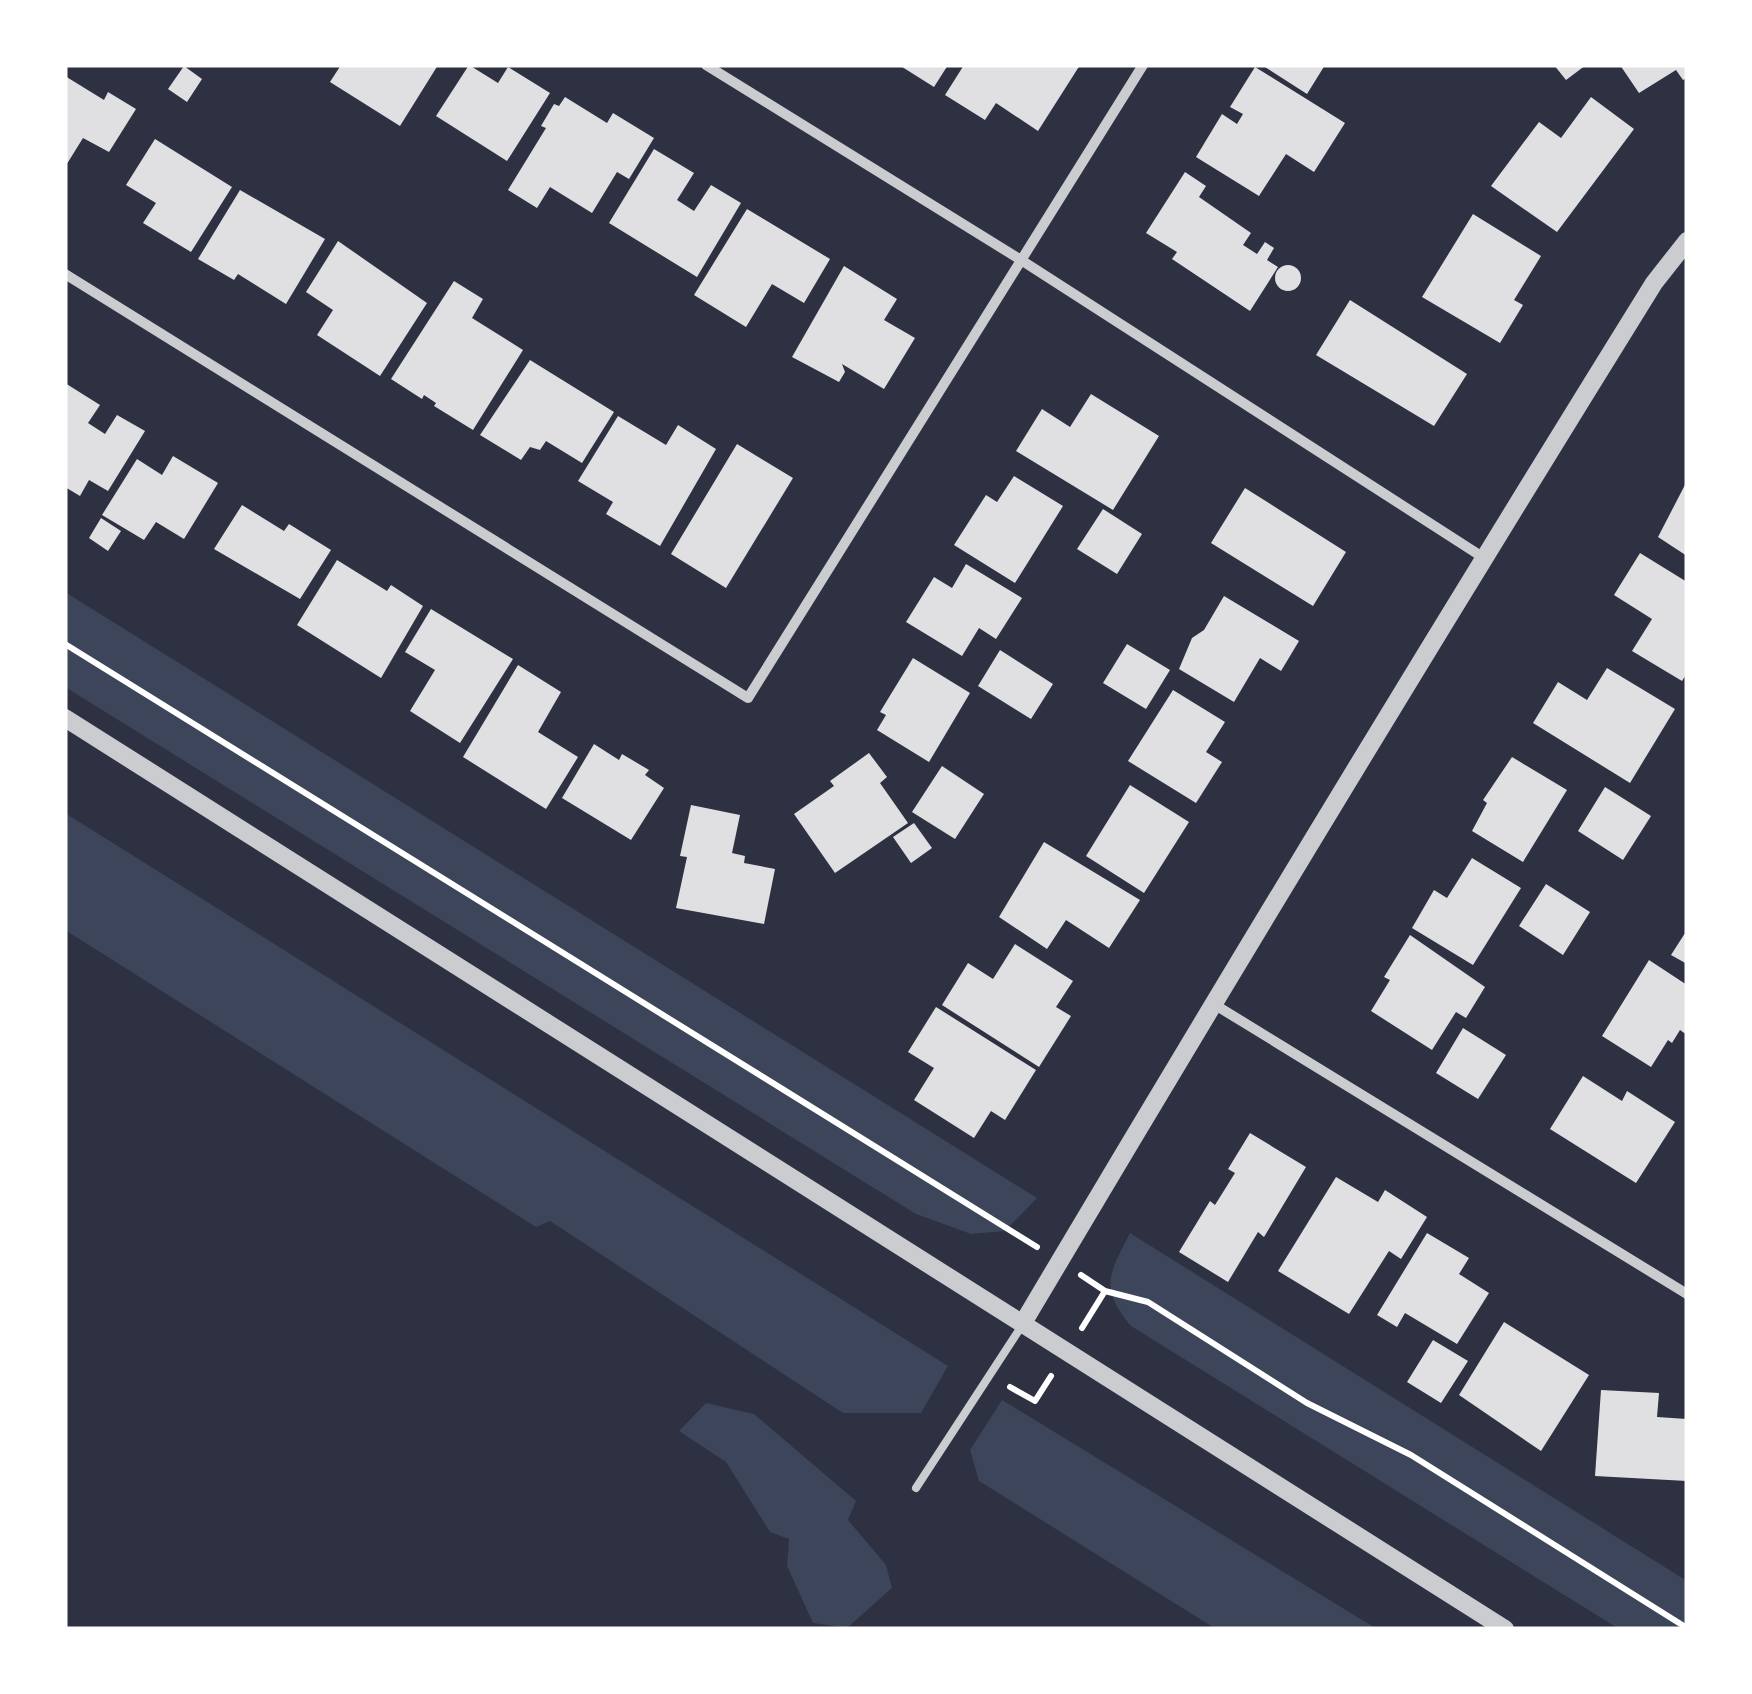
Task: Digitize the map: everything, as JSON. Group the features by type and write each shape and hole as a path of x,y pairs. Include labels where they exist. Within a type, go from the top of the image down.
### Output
{"street":[{"path":"706,65 1021,260 1484,558"},
{"path":"65,274 748,698 1143,65"},
{"path":"1023,1324 1212,1002 1484,558 1654,283 1687,241"},
{"path":"65,718 1505,1629"},
{"path":"1212,1002 1687,1294"}],"lane":[{"path":"916,1488 1023,1324"}],"path":[{"path":"65,644 1005,1227"},
{"path":"1106,1291 1148,1302 1307,1403 1411,1455 1625,1594 1687,1628"}],"shaded area":[{"path":"65,592 1037,1198 1005,1231 971,1234 916,1214 65,687"},
{"path":"65,813 948,1366 921,1413 843,1413 550,1221 536,1227 65,930"},
{"path":"1130,1233 1687,1581 1687,1629 1619,1629 1131,1326 1111,1291 1113,1270"},
{"path":"1002,1400 1377,1629 1216,1629 979,1481 970,1450"},
{"path":"706,1403 754,1414 856,1501 848,1520 886,1565 892,1588 847,1628 813,1623 787,1566 789,1539 770,1532 726,1462 679,1431"}],"building":[{"path":"341,65 438,65 400,126 330,82"},
{"path":"469,65 498,83 508,67 550,93 507,161 436,116"},
{"path":"899,65 948,65 934,87"},
{"path":"964,65 1080,65 1038,131 996,103 985,120 945,95"},
{"path":"1262,65 1325,65 1307,94"},
{"path":"1554,65 1586,65 1566,80"},
{"path":"1620,65 1687,65 1687,78 1683,80 1676,70 1639,93"},
{"path":"184,66 202,79 187,102 168,89"},
{"path":"1255,67 1345,123 1314,172 1286,154 1259,196 1196,157 1222,114 1237,124 1243,114 1230,107"},
{"path":"65,76 104,100 108,92 136,109 109,152 83,138 65,167"},
{"path":"565,97 607,123 613,113 654,138 629,179 617,172 592,213 550,187 537,208 508,190 546,128 541,126 554,104 559,106"},
{"path":"1591,97 1634,129 1557,232 1491,186 1539,122 1561,138"},
{"path":"155,139 232,187 191,252 143,223 156,203 126,185"},
{"path":"654,149 694,173 677,200 694,211 711,185 741,203 697,277 609,223"},
{"path":"1185,172 1206,186 1199,197 1251,233 1243,245 1257,254 1265,242 1274,248 1267,260 1278,267 1250,311 1172,259 1177,252 1146,233"},
{"path":"240,190 325,239 286,304 238,274 234,280 198,259"},
{"path":"747,209 830,259 804,303 772,284 746,327 694,295"},
{"path":"1473,214 1541,256 1514,300 1523,305 1500,343 1422,297"},
{"path":"338,241 427,303 380,376 317,335 333,310 306,292"},
{"path":"1288,265 1297,269 1301,278 1297,287 1288,291 1279,287 1275,278 1279,269"},
{"path":"844,266 897,299 884,320 915,338 884,389 842,364 845,372 839,382 792,357"},
{"path":"454,281 483,299 472,318 523,350 473,430 434,406 436,403 424,395 422,399 391,379"},
{"path":"1350,300 1467,374 1434,426 1316,355"},
{"path":"530,360 614,412 582,463 546,441 540,450 530,447 521,460 480,435"},
{"path":"65,383 100,405 88,423 105,434 117,415 145,431 108,491 89,480 80,496 65,487"},
{"path":"1091,394 1159,436 1113,510 1016,451 1042,409 1070,427"},
{"path":"618,416 666,445 678,425 716,449 660,546 606,514 613,502 578,481"},
{"path":"737,444 793,478 726,588 671,554"},
{"path":"173,456 218,483 184,539 156,522 144,540 102,515 137,459 162,475"},
{"path":"1014,476 1063,506 1015,583 954,545 986,495 997,502"},
{"path":"1687,481 1687,556 1658,537"},
{"path":"1245,488 1346,552 1313,606 1211,543"},
{"path":"242,505 284,531 289,524 331,550 300,599 214,549"},
{"path":"1103,509 1142,534 1117,574 1077,549"},
{"path":"101,518 121,531 108,551 89,538"},
{"path":"1640,553 1687,582 1687,673 1682,681 1632,651 1652,619 1614,595"},
{"path":"337,560 387,591 391,585 423,606 381,678 297,625"},
{"path":"966,564 1022,598 996,639 979,628 962,656 906,622 934,577 952,588"},
{"path":"1224,596 1299,641 1281,671 1260,658 1234,702 1179,669 1192,638 1204,630"},
{"path":"431,609 513,659 460,743 410,711 435,670 405,652"},
{"path":"1127,644 1170,670 1146,709 1103,683"},
{"path":"1000,650 1053,684 1031,719 978,686"},
{"path":"913,658 970,693 929,762 877,730 886,715 880,712"},
{"path":"518,665 561,692 538,732 578,757 546,809 463,757"},
{"path":"1607,668 1675,709 1630,783 1533,723 1558,682 1587,700"},
{"path":"1173,690 1225,722 1206,752 1222,762 1196,803 1128,761"},
{"path":"594,744 619,760 622,754 649,770 645,775 664,788 631,840 562,798"},
{"path":"869,753 887,777 880,783 908,823 835,873 794,814 834,786 830,781"},
{"path":"1512,757 1567,790 1523,862 1472,831 1487,803 1483,800"},
{"path":"942,766 984,794 955,839 912,812"},
{"path":"1130,785 1189,822 1144,893 1086,856"},
{"path":"1605,787 1651,816 1623,860 1578,831"},
{"path":"691,805 740,815 732,853 745,856 744,863 775,869 764,924 676,908 687,857 680,856"},
{"path":"914,823 932,848 911,863 893,837"},
{"path":"1044,842 1140,900 1109,948 1066,920 1047,949 999,917"},
{"path":"1472,858 1521,888 1473,965 1412,928 1434,890 1447,898"},
{"path":"1546,884 1590,912 1563,955 1519,926"},
{"path":"1687,930 1687,964 1671,955"},
{"path":"1410,935 1485,987 1466,1018 1456,1012 1432,1050 1371,1011 1390,980 1384,977"},
{"path":"1015,944 1073,981 1056,1007 1071,1016 1039,1067 942,1005 968,963 993,979"},
{"path":"1649,960 1687,985 1687,1035 1680,1030 1672,1043 1668,1040 1651,1067 1602,1036"},
{"path":"936,1007 1036,1070 1005,1120 991,1111 974,1138 914,1100 934,1068 908,1052"},
{"path":"1463,1028 1506,1055 1478,1099 1436,1073"},
{"path":"1583,1076 1622,1101 1627,1091 1675,1122 1636,1183 1550,1129"},
{"path":"1250,1133 1306,1167 1264,1237 1258,1232 1228,1282 1179,1252 1210,1201 1215,1205 1235,1173 1228,1169"},
{"path":"1336,1177 1378,1202 1385,1190 1427,1217 1401,1259 1389,1251 1349,1314 1278,1271"},
{"path":"1427,1233 1469,1258 1459,1274 1489,1293 1457,1344 1405,1313 1397,1327 1377,1315"},
{"path":"1504,1322 1589,1375 1541,1451 1459,1395"},
{"path":"1433,1340 1468,1361 1441,1403 1407,1382"},
{"path":"1601,1390 1659,1393 1657,1417 1687,1419 1687,1481 1595,1476"}]}
